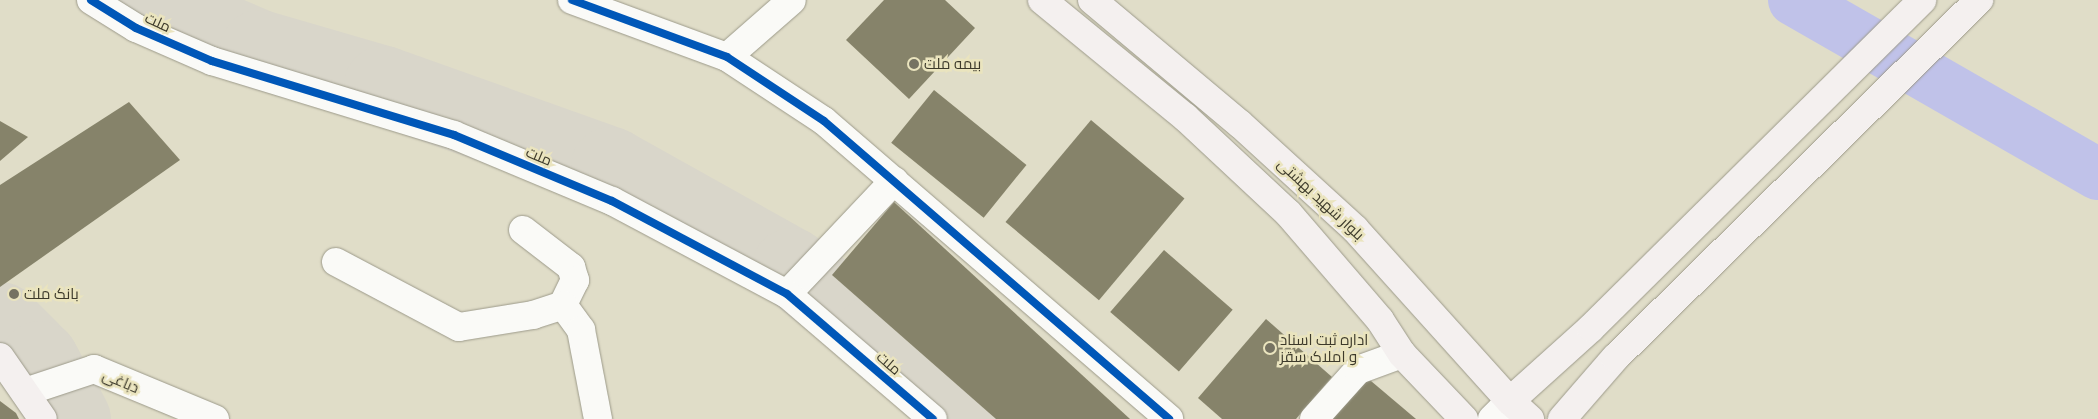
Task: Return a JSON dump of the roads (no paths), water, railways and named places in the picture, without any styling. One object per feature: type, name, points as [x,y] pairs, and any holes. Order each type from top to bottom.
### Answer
[{"type":"main road","points":[[1042,0],[1185,117],[1288,213],[1380,320],[1402,354],[1464,419]]},
{"type":"main road","name":"بلوار شهید بهشتی","points":[[1092,0],[1240,124],[1355,229],[1501,410],[1530,419]]},
{"type":"main road","points":[[1501,410],[1591,328],[1922,0]]},
{"type":"main road","points":[[1562,419],[1616,358],[1979,0]]},
{"type":"main road","points":[[0,357],[43,419]]},
{"type":"street","name":"ملت","points":[[92,0],[136,28],[212,61],[454,135],[612,201],[788,294],[933,419]]},
{"type":"street","points":[[572,0],[727,57],[824,121],[1169,419]]},
{"type":"street","points":[[727,57],[792,0]]},
{"type":"street","points":[[788,294],[894,182]]},
{"type":"street","points":[[336,262],[459,327],[533,315],[563,305],[575,280],[571,267],[523,230]]},
{"type":"street","points":[[563,305],[581,330],[598,419]]},
{"type":"street","points":[[1314,419],[1358,370],[1402,354]]},
{"type":"street","name":"دباغی","points":[[25,392],[94,369],[215,419]]},
{"type":"waterway","points":[[1794,0],[2098,174]]},
{"type":"place","name":"بیمه ملت","points":[[914,64]]},
{"type":"place","name":"بانک ملت","points":[[14,294]]},
{"type":"place","name":"اداره ثبت اسناد و املاک سقز","points":[[1270,348]]}]
